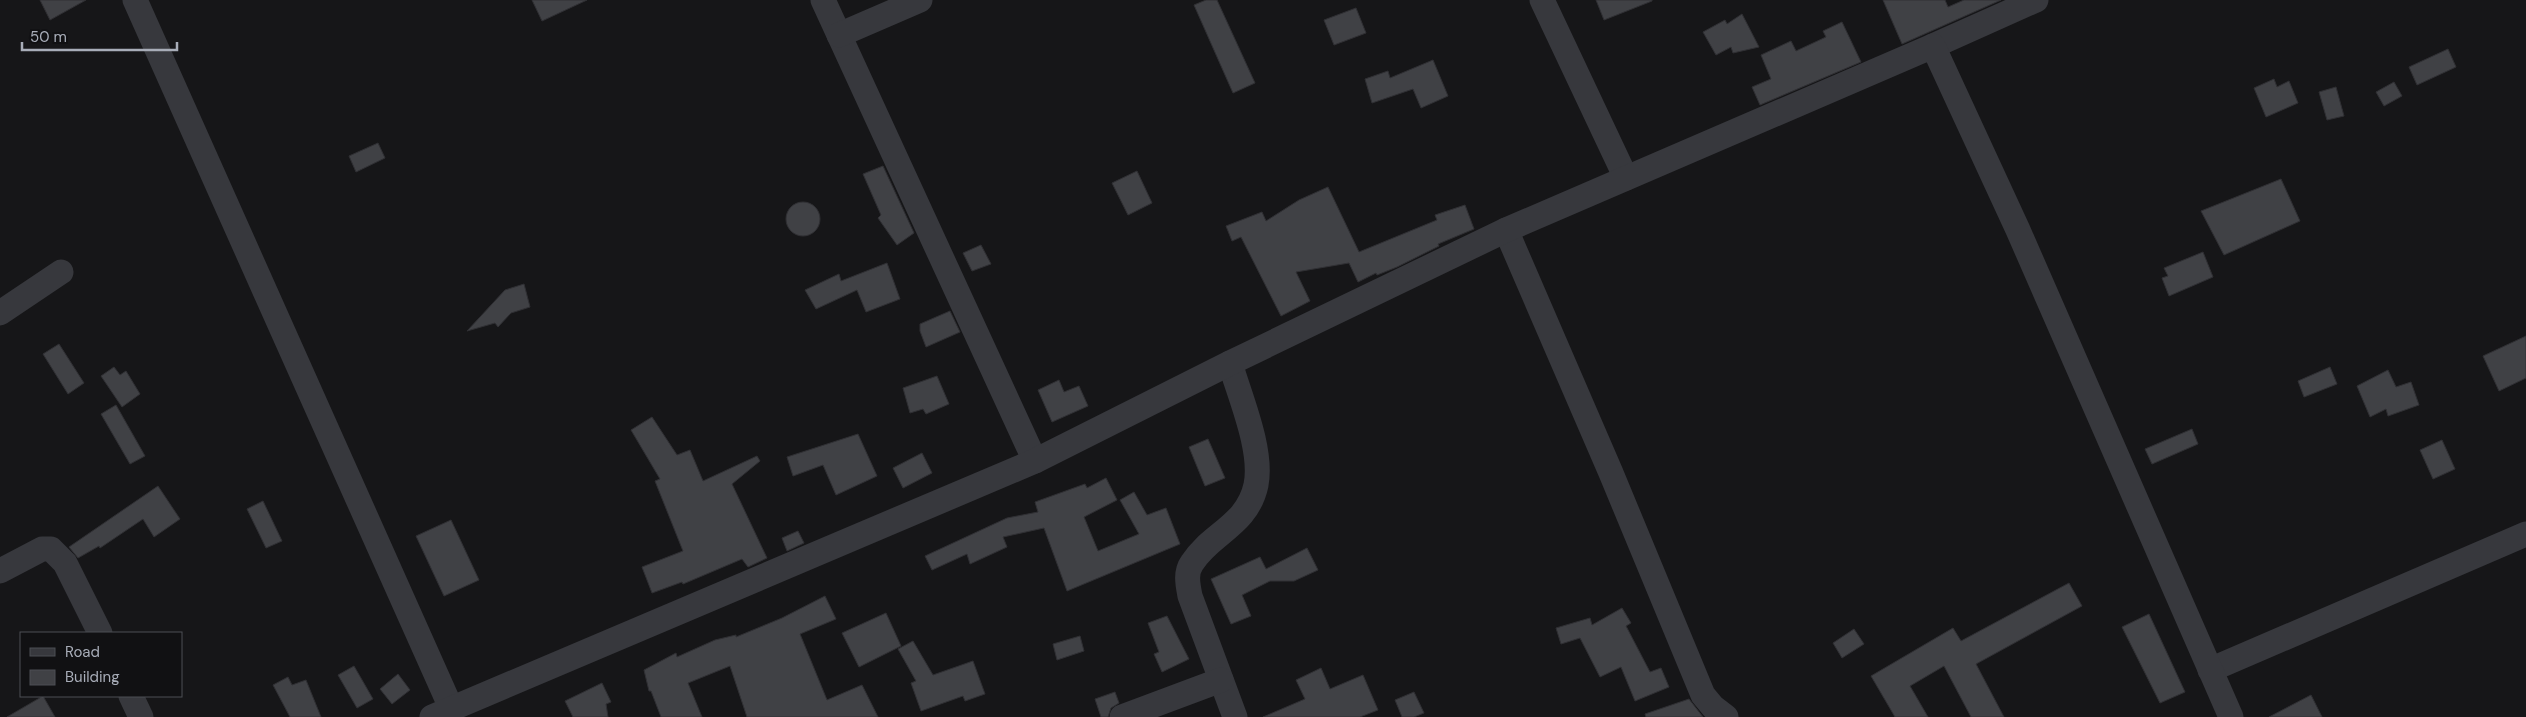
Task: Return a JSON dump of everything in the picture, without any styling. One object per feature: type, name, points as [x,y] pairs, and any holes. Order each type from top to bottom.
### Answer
[{"type":"street","points":[[135,0],[442,714],[1035,461],[1506,230],[2036,0]]},
{"type":"street","points":[[823,0],[1035,461]]},
{"type":"street","points":[[839,36],[920,0]]},
{"type":"street","points":[[1542,0],[1626,178]]},
{"type":"street","points":[[1933,46],[2026,249],[2231,717]]},
{"type":"street","points":[[1506,230],[1611,473],[1703,695],[1713,707],[1726,717]]},
{"type":"street","points":[[0,313],[61,272]]},
{"type":"street","points":[[1230,364],[1256,454],[1256,486],[1241,519],[1208,546],[1191,564],[1187,579],[1190,596],[1235,717]]},
{"type":"street","points":[[2210,670],[2526,534]]},
{"type":"street","points":[[0,571],[42,549],[51,549],[65,563],[100,632]]},
{"type":"street","points":[[1122,717],[1221,680]]},
{"type":"street","points":[[131,697],[141,717]]},
{"type":"building","points":[[40,0],[86,0],[50,20]]},
{"type":"building","points":[[532,0],[587,0],[542,21]]},
{"type":"building","points":[[1206,0],[1217,0],[1255,83],[1233,93],[1194,5]]},
{"type":"building","points":[[1596,0],[1652,0],[1652,1],[1604,20]]},
{"type":"building","points":[[1883,0],[1945,0],[1948,7],[1964,0],[2001,0],[1902,44]]},
{"type":"building","points":[[1356,8],[1366,33],[1334,45],[1324,20]]},
{"type":"building","points":[[1742,14],[1759,47],[1733,53],[1731,47],[1716,55],[1703,32],[1725,20],[1727,24]]},
{"type":"building","points":[[1842,22],[1861,62],[1760,105],[1752,87],[1771,79],[1761,55],[1791,41],[1796,51],[1826,37],[1823,31]]},
{"type":"building","points":[[2448,49],[2456,67],[2417,85],[2409,67]]},
{"type":"building","points":[[1433,60],[1448,96],[1421,108],[1413,89],[1372,103],[1365,79],[1388,71],[1390,78]]},
{"type":"building","points":[[2274,79],[2277,87],[2289,81],[2298,103],[2266,117],[2254,88]]},
{"type":"building","points":[[2394,82],[2402,96],[2384,106],[2376,92]]},
{"type":"building","points":[[2336,87],[2344,116],[2327,120],[2319,92]]},
{"type":"building","points":[[378,143],[385,158],[356,172],[349,156]]},
{"type":"building","points":[[883,166],[914,233],[897,245],[878,218],[881,215],[863,174]]},
{"type":"building","points":[[1137,171],[1152,203],[1128,215],[1112,183]]},
{"type":"building","points":[[2281,179],[2300,221],[2224,255],[2201,211]]},
{"type":"building","points":[[1328,187],[1359,252],[1437,220],[1435,215],[1465,205],[1474,229],[1438,244],[1439,246],[1397,267],[1377,275],[1376,273],[1358,282],[1349,263],[1296,272],[1310,301],[1281,316],[1241,237],[1232,241],[1226,226],[1262,212],[1266,221],[1299,200]]},
{"type":"building","points":[[803,202],[810,203],[815,207],[819,212],[819,226],[815,231],[810,235],[803,236],[796,235],[791,231],[787,226],[786,219],[787,212],[791,207],[796,203]]},
{"type":"building","points":[[981,245],[991,264],[972,271],[963,253]]},
{"type":"building","points":[[2203,252],[2213,277],[2169,296],[2162,278],[2168,276],[2164,268]]},
{"type":"building","points":[[887,263],[900,299],[866,312],[857,290],[816,309],[805,290],[839,274],[841,281]]},
{"type":"building","points":[[524,284],[530,307],[511,313],[498,327],[495,323],[467,331],[505,290]]},
{"type":"building","points":[[950,311],[960,332],[926,347],[920,331],[920,324]]},
{"type":"building","points":[[2526,336],[2526,378],[2499,391],[2483,356]]},
{"type":"building","points":[[59,344],[84,383],[68,394],[43,354]]},
{"type":"building","points":[[114,367],[120,375],[126,371],[140,394],[122,407],[101,376]]},
{"type":"building","points":[[2330,367],[2337,384],[2304,397],[2298,381]]},
{"type":"building","points":[[2388,370],[2396,387],[2411,382],[2419,405],[2388,416],[2386,409],[2370,417],[2357,386]]},
{"type":"building","points":[[937,376],[949,404],[926,414],[923,409],[910,413],[903,388]]},
{"type":"building","points":[[1059,380],[1064,392],[1079,386],[1088,406],[1052,422],[1038,390]]},
{"type":"building","points":[[116,405],[145,456],[130,464],[101,414]]},
{"type":"building","points":[[652,417],[677,455],[690,450],[703,481],[757,456],[760,461],[732,484],[767,558],[748,567],[742,559],[683,584],[682,582],[652,593],[642,567],[683,551],[655,481],[660,479],[631,430]]},
{"type":"building","points":[[2192,429],[2198,444],[2152,464],[2145,449]]},
{"type":"building","points":[[858,434],[877,476],[836,495],[823,465],[793,476],[787,457]]},
{"type":"building","points":[[1208,439],[1225,478],[1205,486],[1189,447]]},
{"type":"building","points":[[2442,440],[2455,469],[2433,479],[2420,450]]},
{"type":"building","points":[[922,453],[932,473],[903,488],[893,468]]},
{"type":"building","points":[[1106,478],[1117,500],[1084,517],[1098,551],[1139,534],[1120,500],[1134,492],[1147,515],[1166,508],[1180,544],[1067,591],[1044,528],[1003,537],[1007,547],[970,564],[967,554],[932,570],[925,556],[1007,518],[1038,512],[1035,502],[1085,484],[1087,488]]},
{"type":"building","points":[[158,486],[180,519],[154,537],[143,519],[100,548],[99,546],[78,558],[69,547]]},
{"type":"building","points":[[263,501],[282,541],[266,548],[247,509]]},
{"type":"building","points":[[451,520],[479,580],[444,596],[416,536]]},
{"type":"building","points":[[798,531],[804,543],[787,551],[782,538]]},
{"type":"building","points":[[1307,548],[1318,570],[1294,581],[1270,581],[1242,595],[1251,616],[1231,624],[1211,579],[1260,557],[1266,569]]},
{"type":"building","points":[[2069,583],[2082,606],[1976,664],[2004,717],[1971,717],[1944,666],[1910,686],[1928,717],[1895,717],[1871,676],[1953,628],[1961,641]]},
{"type":"building","points":[[825,596],[836,619],[800,634],[827,700],[862,685],[878,717],[747,717],[730,666],[688,683],[702,717],[661,717],[651,691],[649,691],[644,670],[676,653],[677,657],[715,640],[736,635],[736,637],[782,618]]},
{"type":"building","points":[[1622,608],[1631,623],[1626,626],[1650,672],[1661,668],[1669,687],[1635,701],[1621,667],[1600,677],[1580,638],[1561,644],[1556,628],[1590,618],[1592,625]]},
{"type":"building","points":[[886,613],[901,646],[859,667],[842,633]]},
{"type":"building","points":[[2149,614],[2185,692],[2160,703],[2122,627]]},
{"type":"building","points":[[1167,616],[1189,659],[1162,672],[1154,654],[1159,652],[1148,623]]},
{"type":"building","points":[[1854,629],[1864,644],[1842,658],[1833,643]]},
{"type":"building","points":[[1080,636],[1084,651],[1057,660],[1053,644]]},
{"type":"building","points":[[913,641],[933,675],[973,661],[985,694],[965,701],[963,696],[921,711],[911,683],[916,681],[898,649]]},
{"type":"building","points":[[354,666],[373,699],[357,708],[338,675]]},
{"type":"building","points":[[1321,668],[1330,689],[1363,675],[1378,710],[1360,717],[1263,717],[1305,699],[1296,680]]},
{"type":"building","points":[[398,674],[410,690],[392,704],[380,689]]},
{"type":"building","points":[[288,677],[292,685],[306,680],[321,717],[290,717],[273,685]]},
{"type":"building","points":[[602,683],[611,702],[606,704],[608,717],[573,717],[565,701]]},
{"type":"building","points":[[1115,692],[1119,703],[1111,708],[1108,717],[1101,717],[1095,699]]},
{"type":"building","points":[[1414,692],[1424,713],[1414,717],[1402,717],[1395,700]]},
{"type":"building","points":[[2311,695],[2322,717],[2269,717]]},
{"type":"building","points":[[44,697],[55,717],[7,717]]},
{"type":"building","points":[[1689,699],[1703,717],[1646,717],[1645,714]]}]
